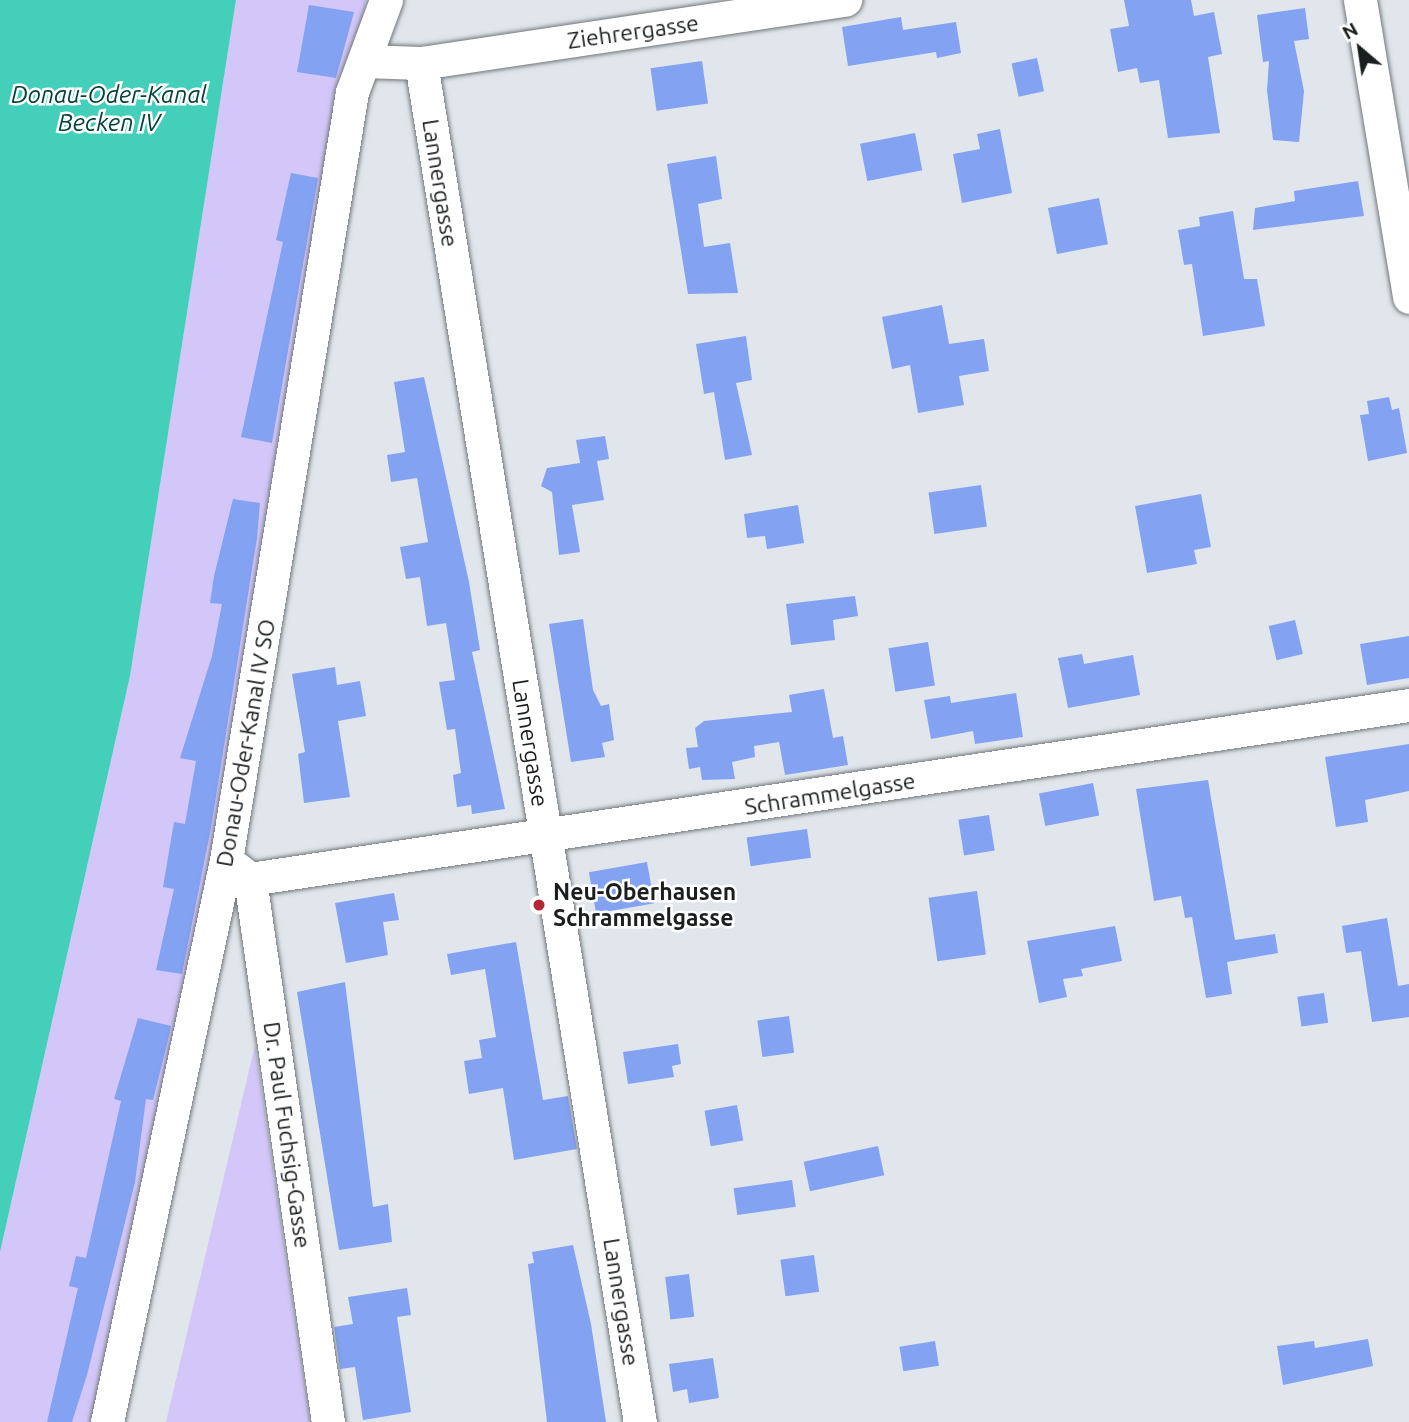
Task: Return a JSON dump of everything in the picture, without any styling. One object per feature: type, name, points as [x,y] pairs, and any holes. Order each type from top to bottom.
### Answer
[{"type":"street","name":"Donau-Oder-Kanal IV SO","points":[[107,1422],[238,869],[352,92],[386,0]]},
{"type":"street","name":"Ziehrergasse","points":[[364,61],[421,63],[845,0]]},
{"type":"street","points":[[1360,0],[1409,297]]},
{"type":"street","name":"Lannergasse","points":[[421,63],[640,1422]]},
{"type":"street","name":"Schrammelgasse","points":[[238,869],[545,838],[1409,705]]},
{"type":"street","name":"Dr. Paul Fuchsig-Gasse","points":[[238,869],[328,1422]]},
{"type":"shaded area","points":[[236,0],[366,0],[212,857],[91,1422],[0,1422],[0,1252],[130,676]]},
{"type":"shaded area","points":[[255,1045],[310,1422],[166,1422]]},
{"type":"water","name":"Donau-Oder-Kanal Becken IV","points":[[0,0],[236,0],[130,676],[0,1252]]},
{"type":"building","points":[[1124,0],[1191,0],[1194,16],[1214,12],[1222,54],[1208,57],[1220,133],[1168,138],[1159,80],[1140,83],[1137,68],[1118,72],[1110,29],[1129,26]]},
{"type":"building","points":[[309,5],[354,12],[336,78],[297,72]]},
{"type":"building","points":[[1305,8],[1309,39],[1294,41],[1304,91],[1299,142],[1273,140],[1267,90],[1269,61],[1263,62],[1257,15]]},
{"type":"building","points":[[901,17],[903,30],[956,22],[961,53],[937,58],[936,52],[848,66],[842,27]]},
{"type":"building","points":[[1037,58],[1044,91],[1019,97],[1012,63]]},
{"type":"building","points":[[702,61],[708,104],[656,111],[651,68]]},
{"type":"building","points":[[1000,129],[1012,193],[962,203],[953,154],[980,149],[977,134]]},
{"type":"building","points":[[915,133],[922,170],[867,181],[860,144]]},
{"type":"building","points":[[716,156],[722,199],[698,204],[704,247],[730,243],[738,293],[688,294],[667,164]]},
{"type":"building","points":[[291,173],[318,178],[272,443],[241,437],[283,242],[276,240]]},
{"type":"building","points":[[1358,181],[1364,216],[1253,230],[1255,208],[1295,201],[1294,191]]},
{"type":"building","points":[[1099,198],[1108,244],[1057,254],[1048,208]]},
{"type":"building","points":[[1233,211],[1244,279],[1257,279],[1265,326],[1203,336],[1192,264],[1184,265],[1178,230],[1200,226],[1199,217]]},
{"type":"building","points":[[942,305],[949,344],[984,339],[989,371],[959,376],[964,405],[918,413],[910,365],[892,369],[882,317]]},
{"type":"building","points":[[746,336],[752,380],[736,383],[752,455],[725,460],[714,392],[704,394],[696,344]]},
{"type":"building","points":[[424,377],[469,582],[480,650],[472,652],[505,809],[472,814],[471,805],[457,807],[453,775],[461,773],[455,729],[447,730],[439,682],[455,680],[446,623],[427,626],[420,577],[406,579],[400,547],[428,542],[417,478],[391,482],[387,455],[405,452],[394,382]]},
{"type":"building","points":[[1389,397],[1392,410],[1399,408],[1407,453],[1368,461],[1360,415],[1369,414],[1367,401]]},
{"type":"building","points":[[605,436],[609,459],[597,461],[604,500],[572,505],[580,552],[559,555],[552,492],[541,486],[547,468],[580,463],[576,440]]},
{"type":"building","points":[[981,485],[987,527],[934,534],[929,492]]},
{"type":"building","points":[[1201,494],[1211,547],[1194,550],[1197,564],[1147,573],[1135,506]]},
{"type":"building","points":[[233,499],[260,503],[257,538],[211,828],[182,974],[156,970],[174,889],[163,887],[174,822],[185,824],[196,761],[180,758],[212,656],[222,604],[210,603]]},
{"type":"building","points":[[798,505],[804,543],[767,549],[765,536],[747,538],[744,514]]},
{"type":"building","points":[[855,596],[858,616],[833,620],[835,640],[791,645],[786,604]]},
{"type":"building","points":[[583,619],[593,690],[601,706],[609,704],[614,740],[602,743],[605,757],[571,762],[549,624]]},
{"type":"building","points":[[1295,620],[1303,654],[1277,660],[1269,626]]},
{"type":"building","points":[[1409,636],[1409,678],[1367,685],[1360,644]]},
{"type":"building","points":[[928,642],[935,685],[895,692],[888,648]]},
{"type":"building","points":[[1082,654],[1084,664],[1133,655],[1140,695],[1068,708],[1058,658]]},
{"type":"building","points":[[335,667],[337,685],[360,681],[366,716],[338,721],[350,797],[304,803],[298,754],[305,752],[292,674]]},
{"type":"building","points":[[824,689],[833,738],[843,736],[848,765],[785,775],[779,742],[754,746],[755,757],[732,762],[735,779],[702,780],[700,767],[689,769],[686,748],[698,747],[695,728],[704,721],[792,712],[789,695]]},
{"type":"building","points":[[1016,693],[1023,737],[975,744],[973,731],[931,739],[924,700],[950,696],[951,703]]},
{"type":"building","points":[[1409,744],[1409,791],[1365,800],[1368,822],[1336,827],[1325,757]]},
{"type":"building","points":[[1208,780],[1235,940],[1275,934],[1278,953],[1227,962],[1232,994],[1206,998],[1192,917],[1185,918],[1181,896],[1154,901],[1136,789]]},
{"type":"building","points":[[1093,783],[1099,815],[1045,826],[1039,793]]},
{"type":"building","points":[[989,815],[995,851],[964,855],[958,820]]},
{"type":"building","points":[[807,829],[811,858],[751,866],[747,837]]},
{"type":"building","points":[[647,862],[654,903],[596,914],[589,872]]},
{"type":"building","points":[[977,891],[986,954],[937,961],[928,898]]},
{"type":"building","points":[[394,893],[399,920],[383,922],[388,955],[346,963],[335,903]]},
{"type":"building","points":[[1387,918],[1398,986],[1409,984],[1409,1017],[1372,1022],[1361,951],[1346,953],[1342,926]]},
{"type":"building","points":[[1115,926],[1122,961],[1081,969],[1083,976],[1063,979],[1067,997],[1039,1003],[1027,941]]},
{"type":"building","points":[[516,942],[543,1100],[568,1096],[577,1149],[514,1160],[503,1088],[469,1094],[464,1061],[482,1058],[479,1040],[496,1037],[485,969],[451,975],[447,954]]},
{"type":"building","points":[[345,982],[373,1207],[388,1204],[392,1242],[339,1250],[297,992]]},
{"type":"building","points":[[1324,993],[1328,1023],[1301,1026],[1297,997]]},
{"type":"building","points":[[789,1016],[794,1053],[762,1057],[757,1020]]},
{"type":"building","points":[[138,1018],[171,1026],[167,1044],[153,1100],[146,1099],[135,1182],[87,1375],[72,1422],[47,1422],[78,1288],[69,1286],[76,1256],[86,1258],[121,1101],[114,1099]]},
{"type":"building","points":[[678,1044],[681,1064],[672,1066],[674,1077],[628,1084],[623,1052]]},
{"type":"building","points":[[737,1105],[743,1140],[711,1146],[705,1111]]},
{"type":"building","points":[[878,1146],[884,1175],[810,1191],[804,1162]]},
{"type":"building","points":[[792,1180],[796,1207],[737,1215],[734,1188]]},
{"type":"building","points":[[573,1245],[591,1324],[606,1422],[547,1422],[528,1264],[534,1263],[532,1252]]},
{"type":"building","points":[[814,1255],[819,1292],[785,1296],[780,1260]]},
{"type":"building","points":[[689,1274],[694,1317],[670,1320],[665,1277]]},
{"type":"building","points":[[407,1288],[411,1315],[397,1317],[411,1412],[363,1420],[355,1367],[340,1369],[334,1327],[353,1324],[348,1297]]},
{"type":"building","points":[[1368,1339],[1373,1366],[1283,1385],[1277,1346],[1314,1341],[1315,1348]]},
{"type":"building","points":[[935,1341],[939,1366],[903,1371],[899,1347]]},
{"type":"building","points":[[713,1358],[719,1398],[689,1403],[687,1389],[673,1392],[669,1364]]},
{"type":"place","name":"Neu-Oberhausen Schrammelgasse","points":[[539,905]]}]
